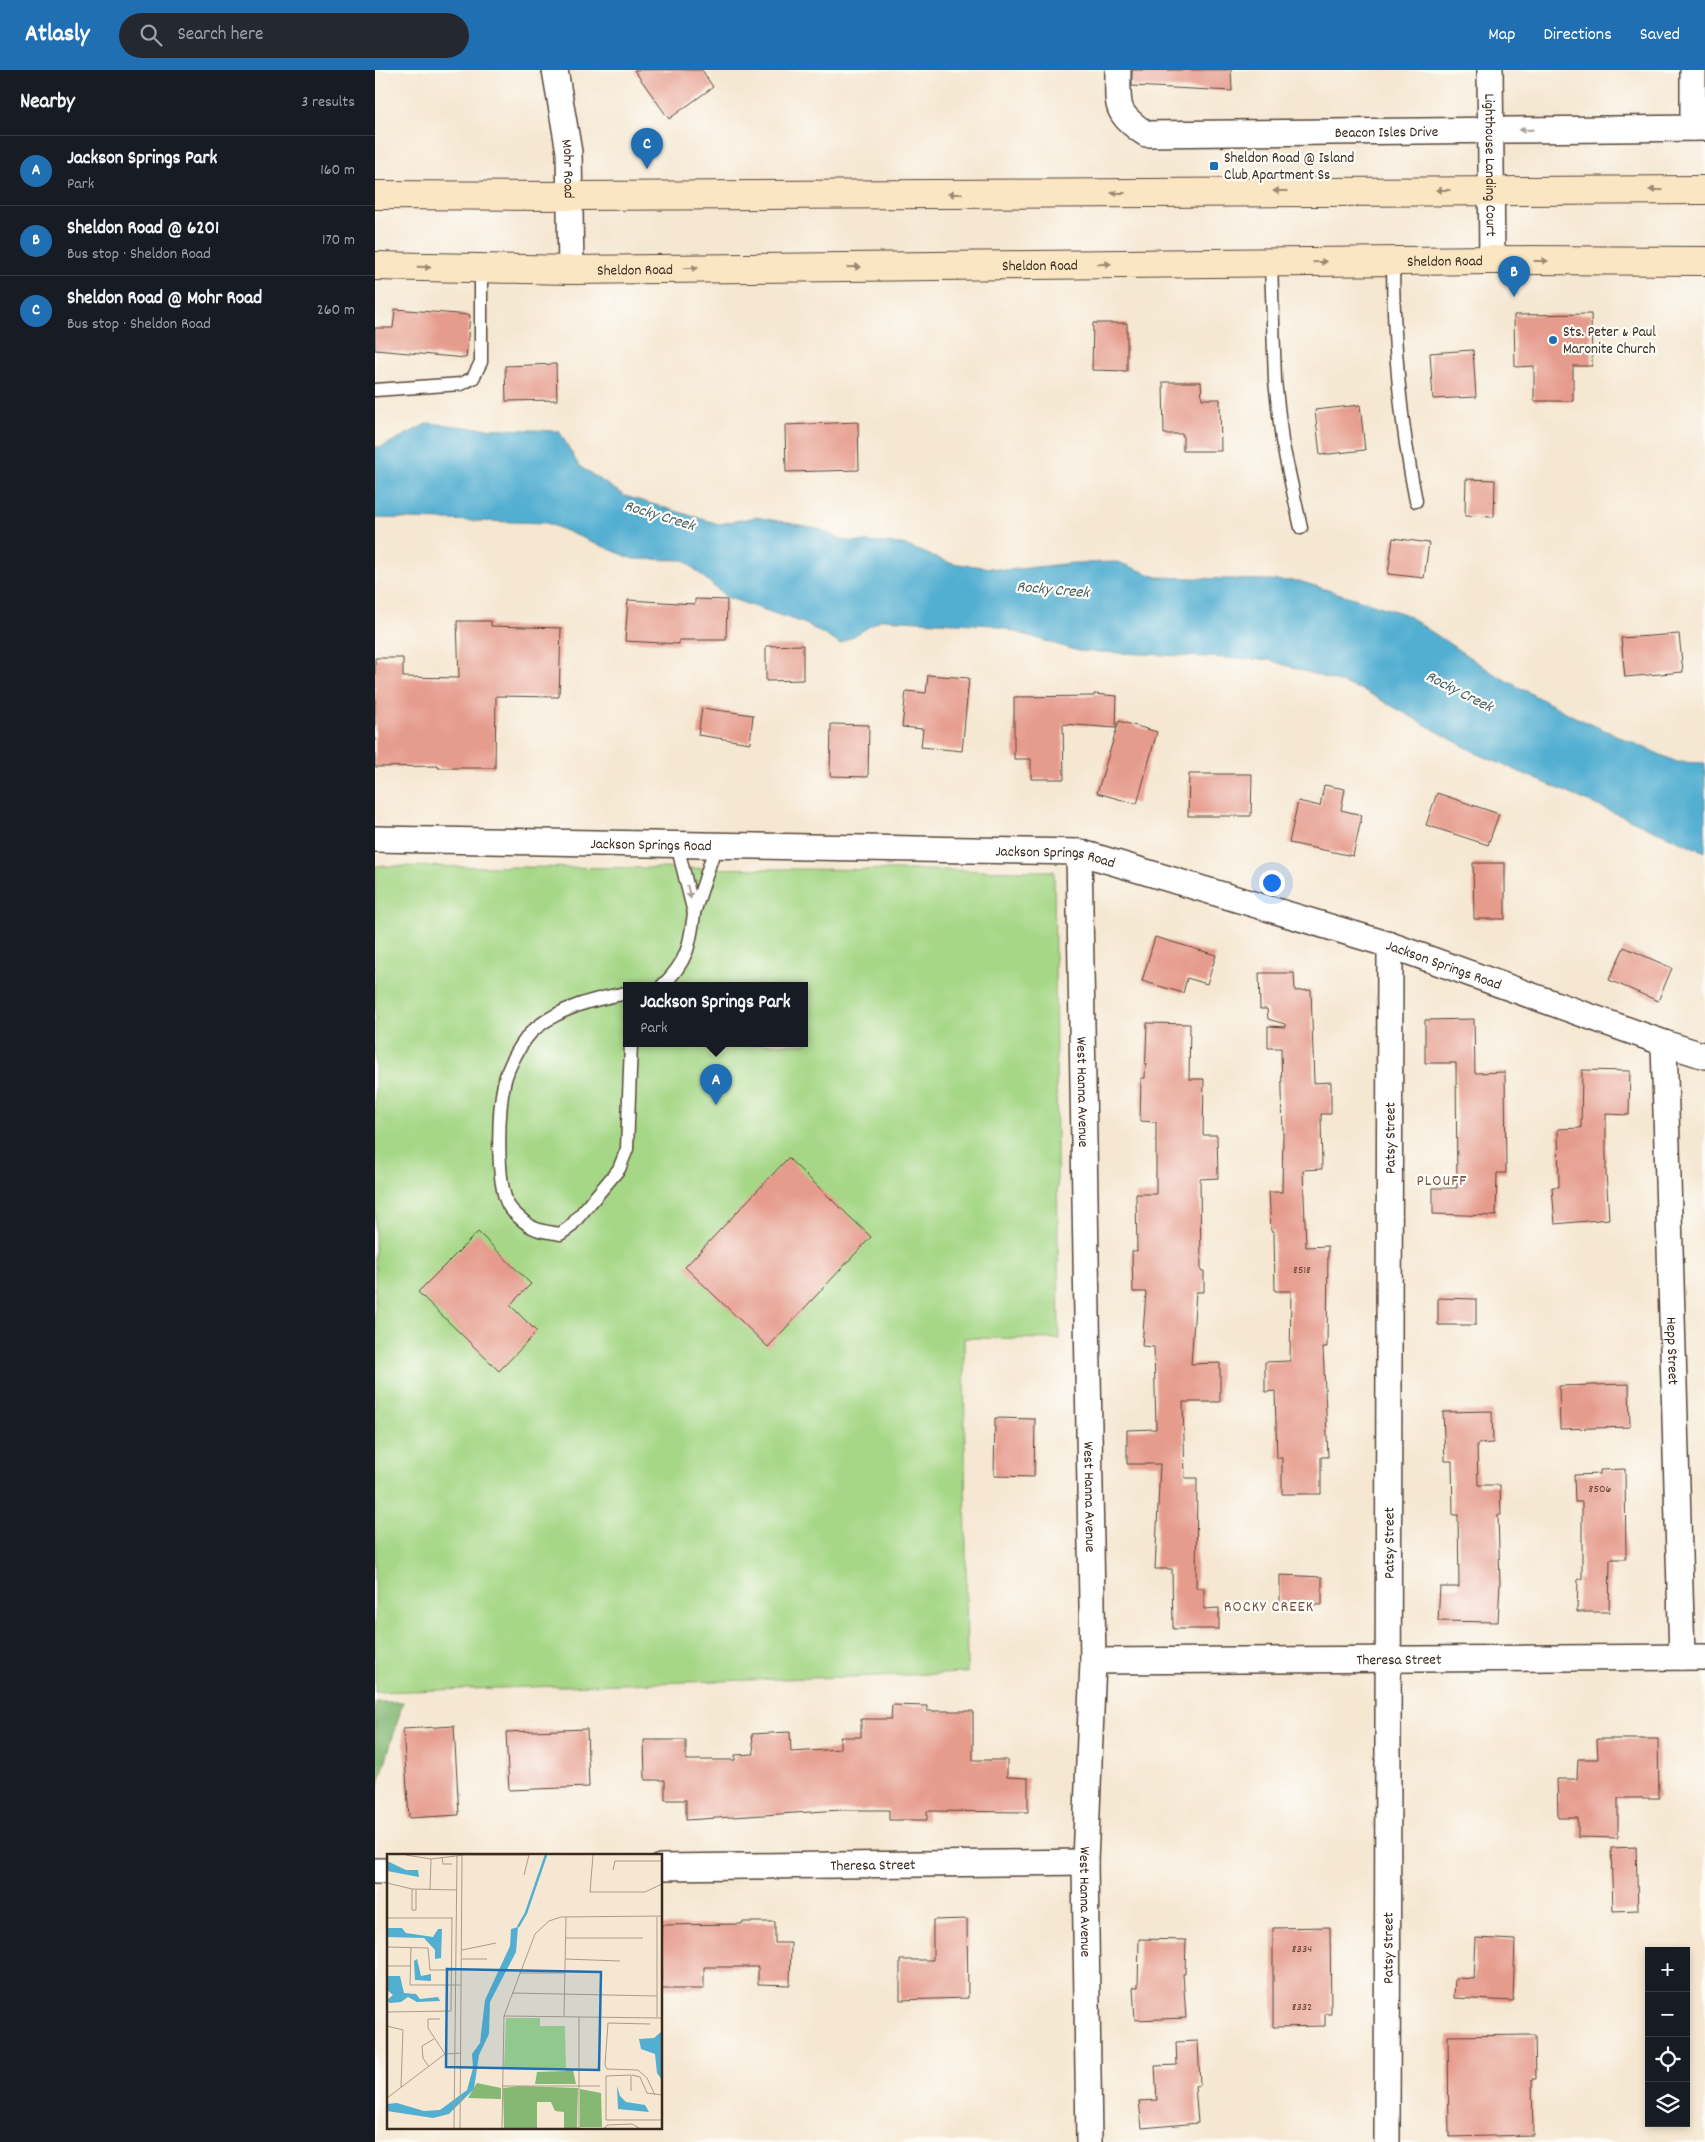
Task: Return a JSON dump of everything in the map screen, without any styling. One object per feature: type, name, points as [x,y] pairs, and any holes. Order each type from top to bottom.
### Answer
[{"type":"main road","points":[[375,195],[570,196],[1705,190]]},
{"type":"main road","name":"Sheldon Road","points":[[375,266],[571,270],[1493,260],[1705,262]]},
{"type":"street","name":"Mohr Road","points":[[555,70],[569,152],[571,270]]},
{"type":"street","name":"Beacon Isles Drive","points":[[1118,70],[1118,100],[1124,119],[1146,134],[1699,128]]},
{"type":"street","name":"Lighthouse Landing Court","points":[[1490,70],[1493,260]]},
{"type":"street","points":[[1693,70],[1699,128]]},
{"type":"street","name":"Jackson Springs Road","points":[[375,839],[1079,852],[1390,945],[1663,1043],[1705,1056]]},
{"type":"street","name":"West Hanna Avenue","points":[[1079,852],[1093,1661],[1085,1862],[1089,2142]]},
{"type":"street","name":"Patsy Street","points":[[1387,2142],[1390,945]]},
{"type":"street","name":"Hepp Street","points":[[1663,1043],[1693,1656]]},
{"type":"street","name":"Theresa Street","points":[[1093,1661],[1693,1656]]},
{"type":"street","name":"Theresa Street","points":[[663,1867],[1085,1862]]},
{"type":"lane","points":[[1393,261],[1393,333],[1407,456],[1416,501]]},
{"type":"lane","points":[[1271,263],[1275,382],[1282,441],[1301,528]]},
{"type":"lane","points":[[375,390],[461,384],[473,378],[481,362],[481,267]]},
{"type":"lane","points":[[677,844],[695,913]]},
{"type":"lane","points":[[666,982],[678,971],[691,946],[695,913],[716,845]]},
{"type":"lane","points":[[623,994],[592,1000],[562,1011],[534,1029],[511,1066],[504,1083],[500,1134],[502,1184],[509,1206],[533,1228],[560,1234],[570,1227],[619,1170],[627,1149],[631,1047]]},
{"type":"green space","points":[[375,866],[1054,871],[1059,1339],[964,1338],[967,1673],[375,1692]]},
{"type":"green space","points":[[375,1702],[403,1702],[375,1797]]},
{"type":"water","name":"Rocky Creek","points":[[428,423],[477,428],[559,431],[579,466],[625,496],[719,524],[756,517],[816,528],[846,541],[902,544],[950,563],[1008,570],[1073,563],[1118,562],[1157,577],[1299,581],[1405,614],[1496,675],[1575,717],[1677,762],[1705,763],[1705,852],[1478,754],[1363,690],[1269,660],[1078,651],[993,625],[882,619],[840,644],[806,624],[726,597],[684,560],[633,559],[547,523],[375,518],[375,447],[382,447]]},
{"type":"building","points":[[634,70],[702,70],[713,87],[669,119]]},
{"type":"building","points":[[1132,70],[1231,70],[1232,91],[1132,86]]},
{"type":"building","points":[[395,309],[470,315],[466,358],[375,350],[375,328],[393,328]]},
{"type":"building","name":"Sts. Peter & Paul Maronite Church","points":[[1591,314],[1592,366],[1573,366],[1573,401],[1534,401],[1534,366],[1515,367],[1514,315]]},
{"type":"building","points":[[1093,323],[1127,323],[1127,371],[1092,370]]},
{"type":"building","points":[[1473,350],[1476,397],[1433,399],[1430,353]]},
{"type":"building","points":[[556,364],[557,400],[506,401],[505,366]]},
{"type":"building","points":[[1163,382],[1201,382],[1202,399],[1220,399],[1221,451],[1183,451],[1183,434],[1164,434]]},
{"type":"building","points":[[1360,405],[1365,450],[1320,455],[1315,410]]},
{"type":"building","points":[[858,422],[859,470],[786,472],[785,425]]},
{"type":"building","points":[[1466,479],[1495,480],[1494,517],[1465,516]]},
{"type":"building","points":[[1393,538],[1429,543],[1424,578],[1388,574]]},
{"type":"building","points":[[695,599],[727,600],[726,640],[679,640],[679,644],[625,641],[628,600],[695,604]]},
{"type":"building","points":[[457,621],[491,621],[491,626],[561,628],[559,697],[496,696],[495,768],[438,768],[438,766],[375,767],[375,658],[403,658],[403,677],[459,678]]},
{"type":"building","points":[[1679,634],[1683,672],[1625,677],[1621,638]]},
{"type":"building","points":[[803,645],[803,680],[766,681],[766,646]]},
{"type":"building","points":[[928,675],[969,678],[962,751],[921,747],[923,729],[902,727],[906,691],[926,693]]},
{"type":"building","points":[[1094,694],[1117,696],[1116,728],[1063,724],[1064,779],[1031,779],[1031,759],[1014,759],[1014,697],[1094,696]]},
{"type":"building","points":[[702,708],[753,715],[750,743],[698,735]]},
{"type":"building","points":[[1119,721],[1157,732],[1137,804],[1097,793]]},
{"type":"building","points":[[831,724],[869,725],[868,777],[830,776]]},
{"type":"building","points":[[1189,774],[1252,774],[1251,816],[1188,816]]},
{"type":"building","points":[[1324,785],[1345,789],[1341,810],[1362,815],[1353,856],[1289,843],[1298,801],[1320,806]]},
{"type":"building","points":[[1437,793],[1499,814],[1488,845],[1426,825]]},
{"type":"building","points":[[1473,863],[1505,863],[1505,919],[1474,919]]},
{"type":"building","points":[[1155,937],[1216,955],[1207,984],[1187,978],[1183,993],[1142,981]]},
{"type":"building","points":[[1624,947],[1672,968],[1658,1001],[1609,980]]},
{"type":"building","points":[[1259,973],[1294,973],[1295,991],[1311,990],[1314,1083],[1331,1082],[1331,1114],[1321,1114],[1322,1169],[1303,1170],[1306,1247],[1328,1246],[1327,1347],[1323,1347],[1328,1457],[1321,1457],[1321,1494],[1282,1494],[1282,1458],[1277,1458],[1275,1391],[1265,1392],[1265,1362],[1290,1361],[1291,1291],[1275,1291],[1274,1231],[1271,1231],[1269,1192],[1282,1192],[1283,1133],[1281,1048],[1268,1048],[1268,1026],[1285,1027],[1285,1024],[1268,1019],[1267,1009],[1260,1009]]},
{"type":"building","points":[[1474,1019],[1475,1073],[1505,1072],[1506,1173],[1497,1173],[1496,1216],[1433,1214],[1433,1188],[1457,1188],[1456,1063],[1425,1063],[1425,1020]]},
{"type":"building","points":[[1147,1023],[1190,1024],[1189,1079],[1204,1079],[1203,1135],[1217,1135],[1218,1178],[1200,1179],[1201,1271],[1204,1271],[1204,1292],[1196,1292],[1191,1364],[1220,1363],[1220,1402],[1183,1402],[1185,1478],[1197,1478],[1196,1588],[1204,1588],[1204,1609],[1219,1608],[1219,1629],[1173,1629],[1172,1569],[1155,1569],[1160,1464],[1127,1464],[1127,1430],[1156,1429],[1154,1347],[1142,1346],[1146,1292],[1133,1292],[1132,1251],[1137,1251],[1136,1194],[1156,1194],[1156,1122],[1140,1121],[1141,1078],[1145,1078]]},
{"type":"building","points":[[1582,1070],[1630,1071],[1629,1115],[1606,1114],[1606,1172],[1609,1219],[1555,1224],[1552,1187],[1559,1187],[1558,1129],[1581,1128]]},
{"type":"building","points":[[788,1158],[871,1237],[768,1347],[685,1267]]},
{"type":"building","points":[[478,1232],[531,1284],[510,1305],[537,1332],[499,1371],[418,1292]]},
{"type":"building","points":[[1438,1298],[1476,1299],[1476,1325],[1438,1325]]},
{"type":"building","points":[[1629,1384],[1630,1427],[1560,1429],[1559,1386]]},
{"type":"building","points":[[1492,1411],[1493,1443],[1477,1444],[1478,1485],[1500,1485],[1501,1515],[1498,1515],[1500,1584],[1498,1622],[1438,1621],[1440,1587],[1459,1587],[1458,1515],[1453,1515],[1452,1461],[1445,1461],[1443,1412]]},
{"type":"building","points":[[995,1418],[1035,1419],[1034,1477],[994,1476]]},
{"type":"building","points":[[1625,1469],[1626,1559],[1610,1559],[1609,1612],[1577,1612],[1578,1579],[1582,1579],[1582,1502],[1575,1502],[1574,1475],[1600,1474],[1600,1470]]},
{"type":"building","points":[[1280,1575],[1322,1577],[1322,1605],[1280,1604]]},
{"type":"building","points":[[892,1705],[927,1706],[927,1711],[973,1711],[973,1760],[1007,1760],[1007,1777],[1028,1778],[1028,1812],[927,1811],[927,1820],[889,1820],[889,1810],[841,1810],[686,1820],[686,1800],[665,1800],[665,1780],[645,1780],[644,1740],[686,1740],[686,1760],[735,1760],[735,1755],[754,1754],[752,1734],[790,1732],[791,1752],[840,1749],[840,1737],[861,1737],[861,1719],[891,1719]]},
{"type":"building","points":[[454,1726],[459,1815],[409,1818],[403,1729]]},
{"type":"building","points":[[587,1729],[589,1787],[509,1790],[506,1732]]},
{"type":"building","points":[[1597,1739],[1658,1739],[1659,1798],[1618,1798],[1618,1838],[1578,1837],[1578,1818],[1558,1818],[1557,1779],[1577,1779],[1578,1759],[1598,1759]]},
{"type":"building","points":[[1636,1847],[1638,1910],[1613,1911],[1611,1848]]},
{"type":"building","points":[[967,1919],[968,1998],[900,2000],[900,1960],[933,1960],[933,1920]]},
{"type":"building","points":[[742,1922],[775,1922],[775,1943],[791,1943],[790,1985],[758,1984],[758,1967],[704,1967],[704,1989],[663,1989],[663,1925],[742,1924]]},
{"type":"building","points":[[1330,1927],[1331,2014],[1325,2014],[1325,2026],[1273,2027],[1273,1928]]},
{"type":"building","points":[[1476,1938],[1515,1940],[1513,2001],[1454,1998],[1455,1978],[1474,1979]]},
{"type":"building","points":[[1139,1939],[1186,1940],[1185,1974],[1183,1974],[1186,2018],[1135,2020],[1133,1987],[1138,1987]]},
{"type":"building","points":[[1535,2035],[1536,2079],[1532,2079],[1533,2135],[1449,2137],[1448,2036]]},
{"type":"building","points":[[1198,2041],[1200,2085],[1195,2086],[1198,2123],[1142,2128],[1139,2101],[1157,2100],[1155,2066],[1177,2065],[1176,2042]]},
{"type":"place","name":"Sheldon Road @ Island Club Apartment Ss","points":[[1214,166]]},
{"type":"place","name":"Sheldon Road @ Mohr Road","points":[[647,169]]},
{"type":"place","name":"Sheldon Road @ 6201","points":[[1514,297]]},
{"type":"place","name":"Sts. Peter & Paul Maronite Church","points":[[1553,340]]},
{"type":"place","name":"Jackson Springs Park","points":[[716,1105]]},
{"type":"district","name":"PLOUFF","points":[[1442,1179]]},
{"type":"district","name":"ROCKY CREEK","points":[[1269,1605]]}]
